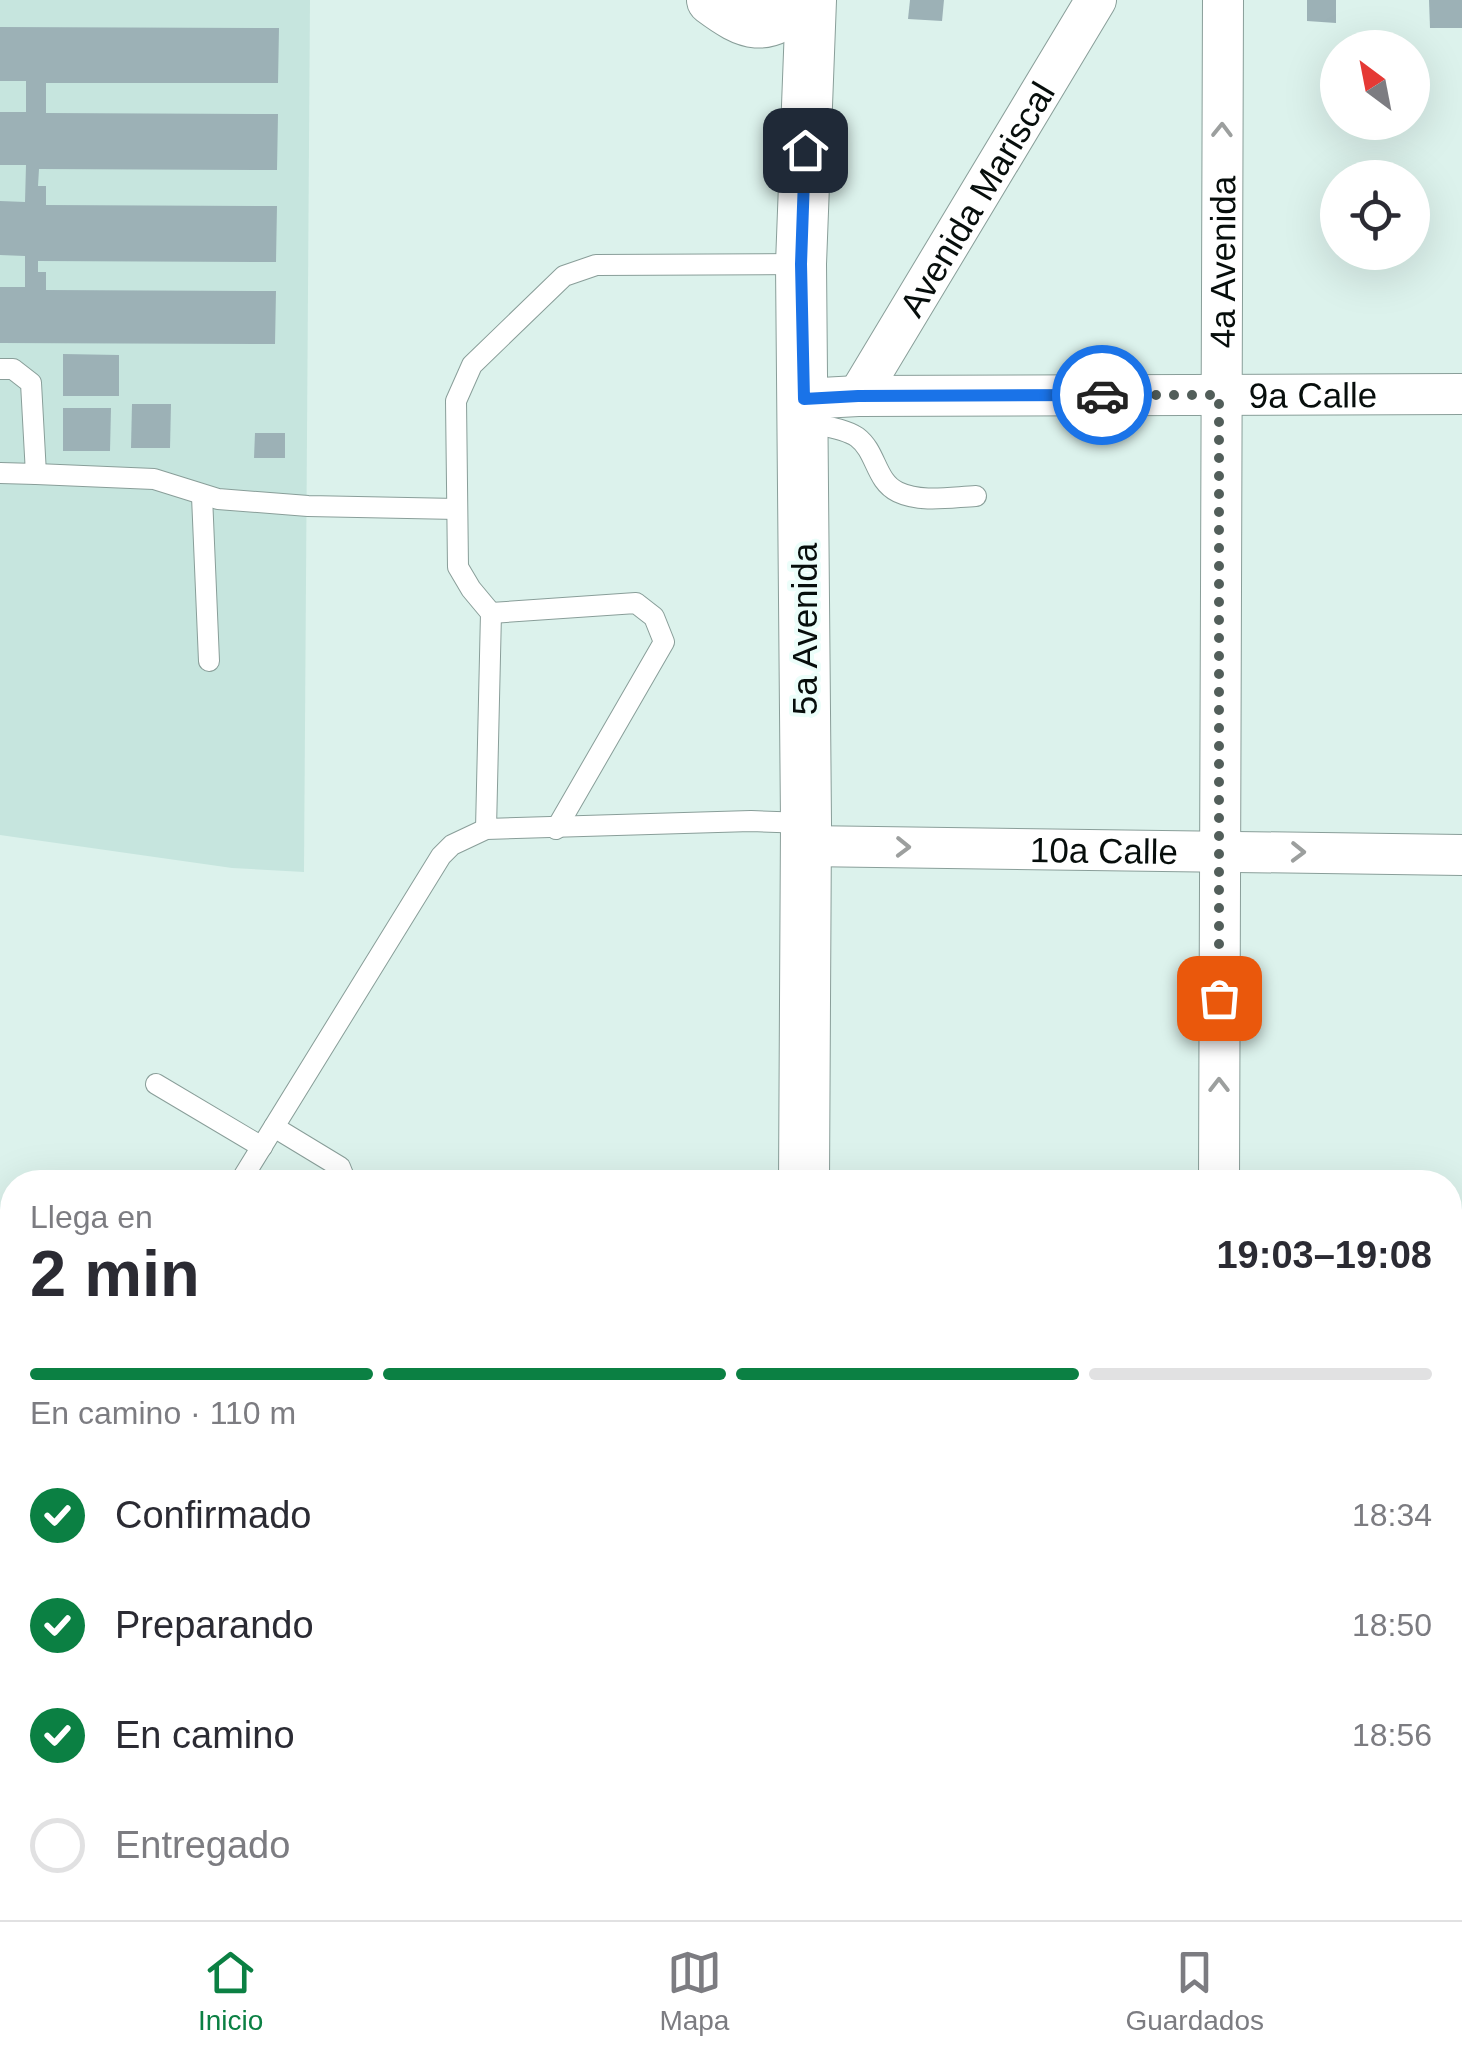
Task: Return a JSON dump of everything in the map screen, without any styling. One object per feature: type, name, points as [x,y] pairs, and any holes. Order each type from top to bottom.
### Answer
[{"type":"street","points":[[712,0],[742,20],[760,24],[785,6]]},
{"type":"street","name":"Avenida Mariscal","points":[[858,396],[1096,0]]},
{"type":"street","name":"4a Avenida","points":[[1219,1170],[1223,0]]},
{"type":"street","name":"5a Avenida","points":[[785,6],[808,75],[801,264],[806,835],[804,1170]]},
{"type":"street","name":"9a Calle","points":[[803,410],[858,396],[1462,394]]},
{"type":"street","name":"10a Calle","points":[[806,835],[1462,856]]},
{"type":"lane","points":[[486,829],[491,614],[458,566],[456,401],[472,364],[564,276],[596,264],[801,264]]},
{"type":"lane","points":[[0,369],[13,369],[31,383],[36,474]]},
{"type":"lane","points":[[803,410],[854,435],[870,452],[886,484],[900,493],[924,498],[976,496]]},
{"type":"lane","points":[[0,474],[154,479],[178,484],[202,496],[308,506],[458,509]]},
{"type":"lane","points":[[202,496],[208,661]]},
{"type":"lane","points":[[491,614],[636,603],[654,617],[664,642],[556,829]]},
{"type":"lane","points":[[248,1170],[441,856],[452,845],[486,829],[751,822],[806,835]]},
{"type":"lane","points":[[156,1084],[262,1147]]},
{"type":"lane","points":[[274,1127],[341,1170]]},
{"type":"shaded area","points":[[0,0],[310,0],[304,872],[232,868],[0,835]]},
{"type":"building","points":[[910,0],[944,0],[942,21],[908,19]]},
{"type":"building","points":[[1307,0],[1336,0],[1336,23],[1307,21]]},
{"type":"building","points":[[1429,0],[1462,0],[1462,28],[1430,28]]},
{"type":"building","points":[[0,27],[279,28],[278,83],[46,83],[46,113],[278,114],[277,170],[39,169],[38,186],[46,186],[46,205],[277,206],[276,262],[38,261],[38,272],[46,272],[46,290],[276,291],[275,344],[0,343],[0,287],[25,287],[25,256],[0,255],[0,201],[25,202],[26,165],[0,165],[0,112],[26,112],[26,81],[0,81]]},
{"type":"building","points":[[63,354],[119,355],[119,396],[63,396]]},
{"type":"building","points":[[132,404],[171,404],[170,448],[131,448]]},
{"type":"building","points":[[63,408],[111,408],[110,451],[63,451]]},
{"type":"building","points":[[255,433],[285,433],[285,458],[254,458]]},
{"type":"way so far","points":[[1102,395],[1219,395],[1219,998]]},
{"type":"route","points":[[805,150],[801,264],[804,399],[1102,395]]}]
